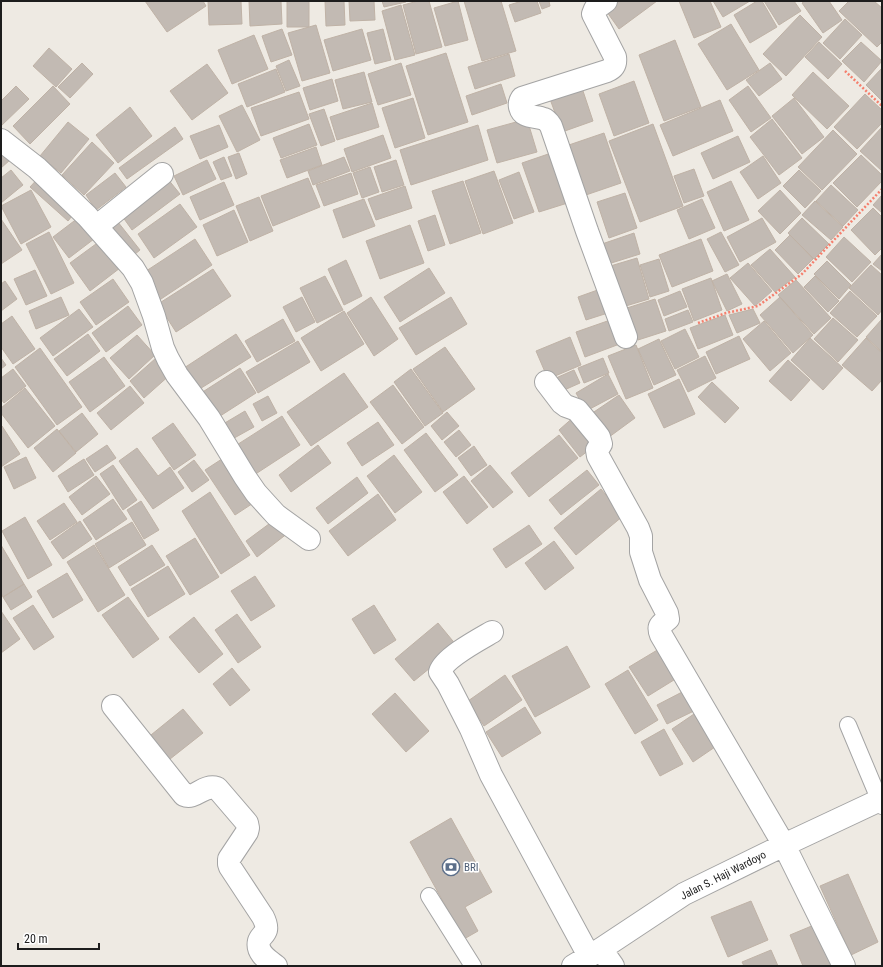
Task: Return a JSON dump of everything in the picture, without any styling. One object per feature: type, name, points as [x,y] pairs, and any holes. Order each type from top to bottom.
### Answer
[{"type":"street","points":[[606,1],[595,9],[593,14],[615,57],[615,65],[607,71],[522,98],[520,101],[520,107],[524,114],[545,120],[551,126],[587,231],[626,337]]},
{"type":"street","points":[[1,140],[37,168],[97,226],[138,275],[154,316],[163,348],[168,359],[209,418],[244,477],[276,515],[309,539]]},
{"type":"street","points":[[97,226],[162,174]]},
{"type":"street","points":[[546,382],[562,403],[578,410],[599,438],[601,444],[597,450],[598,456],[638,528],[641,536],[641,552],[650,580],[667,613],[668,619],[660,626],[659,629],[661,635],[784,845],[844,966]]},
{"type":"street","points":[[492,632],[474,642],[448,660],[441,668],[440,673],[448,684],[471,729],[491,775],[594,959]]},
{"type":"street","points":[[113,706],[184,795],[190,796],[212,786],[217,788],[247,823],[248,832],[229,859],[229,864],[266,924],[266,930],[259,940],[259,950],[264,957],[276,966]]},
{"type":"street","name":"Jalan S. Haji Wardoyo","points":[[594,959],[684,894],[784,845],[881,802]]},
{"type":"lane","points":[[848,725],[881,802]]},
{"type":"lane","points":[[429,896],[473,966]]},
{"type":"path","points":[[845,71],[882,106]]},
{"type":"path","points":[[698,323],[726,313],[758,306],[777,293],[802,274],[882,189]]},
{"type":"building","points":[[145,1],[203,1],[206,6],[167,32]]},
{"type":"building","points":[[208,1],[241,1],[242,24],[209,25]]},
{"type":"building","points":[[249,1],[281,1],[282,24],[250,26]]},
{"type":"building","points":[[287,1],[309,1],[309,27],[287,27]]},
{"type":"building","points":[[325,1],[344,1],[345,25],[326,26]]},
{"type":"building","points":[[349,1],[374,1],[375,20],[350,21]]},
{"type":"building","points":[[382,1],[406,1],[406,2],[384,7]]},
{"type":"building","points":[[418,1],[429,1],[442,47],[416,54],[403,5]]},
{"type":"building","points":[[458,1],[468,40],[445,46],[434,8]]},
{"type":"building","points":[[464,1],[501,1],[516,51],[482,61]]},
{"type":"building","points":[[522,1],[537,1],[541,13],[515,22],[509,5]]},
{"type":"building","points":[[539,1],[549,1],[550,6],[542,9]]},
{"type":"building","points":[[607,1],[657,1],[619,29],[602,5]]},
{"type":"building","points":[[679,1],[710,1],[721,27],[694,38]]},
{"type":"building","points":[[713,1],[750,1],[723,17]]},
{"type":"building","points":[[757,1],[762,1],[777,27],[750,43],[734,15]]},
{"type":"building","points":[[764,1],[794,1],[801,11],[779,25]]},
{"type":"building","points":[[805,1],[829,1],[842,20],[823,33],[802,3]]},
{"type":"building","points":[[849,1],[874,1],[882,8],[882,42],[877,47],[839,11]]},
{"type":"building","points":[[401,5],[415,55],[395,60],[382,11]]},
{"type":"building","points":[[800,15],[822,37],[786,76],[763,54]]},
{"type":"building","points":[[845,19],[862,35],[840,59],[823,43]]},
{"type":"building","points":[[731,24],[759,70],[727,90],[698,44]]},
{"type":"building","points":[[316,25],[330,73],[302,81],[288,33]]},
{"type":"building","points":[[282,29],[292,55],[271,62],[262,36]]},
{"type":"building","points":[[362,29],[371,60],[333,71],[324,40]]},
{"type":"building","points":[[383,29],[391,60],[375,64],[367,33]]},
{"type":"building","points":[[254,35],[268,69],[232,84],[218,50]]},
{"type":"building","points":[[675,40],[701,107],[664,121],[639,55]]},
{"type":"building","points":[[819,42],[842,64],[828,79],[805,57]]},
{"type":"building","points":[[861,42],[882,61],[864,82],[842,61]]},
{"type":"building","points":[[49,48],[72,69],[56,87],[33,66]]},
{"type":"building","points":[[446,53],[468,122],[428,135],[406,66]]},
{"type":"building","points":[[509,54],[515,76],[475,89],[468,67]]},
{"type":"building","points":[[289,60],[300,86],[286,91],[276,66]]},
{"type":"building","points":[[82,63],[93,74],[70,98],[58,87]]},
{"type":"building","points":[[401,63],[411,95],[378,105],[368,74]]},
{"type":"building","points":[[770,63],[782,79],[759,96],[746,80]]},
{"type":"building","points":[[207,64],[228,93],[192,120],[170,91]]},
{"type":"building","points":[[882,68],[882,101],[866,85]]},
{"type":"building","points":[[276,69],[285,92],[247,107],[238,84]]},
{"type":"building","points":[[364,72],[372,102],[343,109],[335,80]]},
{"type":"building","points":[[813,72],[849,106],[827,129],[792,95]]},
{"type":"building","points":[[332,79],[338,101],[310,110],[303,88]]},
{"type":"building","points":[[634,81],[649,123],[614,136],[599,94]]},
{"type":"building","points":[[501,84],[507,103],[472,115],[466,96]]},
{"type":"building","points":[[16,86],[29,99],[1,126],[1,101]]},
{"type":"building","points":[[53,86],[70,104],[30,144],[13,126]]},
{"type":"building","points":[[748,86],[771,118],[751,132],[729,100]]},
{"type":"building","points":[[582,88],[593,121],[562,132],[550,99]]},
{"type":"building","points":[[299,92],[309,119],[261,136],[251,108]]},
{"type":"building","points":[[865,94],[882,110],[882,123],[857,149],[834,127]]},
{"type":"building","points":[[413,98],[425,138],[395,148],[382,108]]},
{"type":"building","points":[[794,98],[824,137],[802,154],[772,116]]},
{"type":"building","points":[[720,100],[733,131],[673,156],[660,125]]},
{"type":"building","points":[[372,103],[379,127],[337,140],[330,117]]},
{"type":"building","points":[[242,105],[260,140],[237,152],[219,116]]},
{"type":"building","points":[[130,107],[152,136],[118,163],[96,135]]},
{"type":"building","points":[[324,109],[335,141],[321,146],[309,114]]},
{"type":"building","points":[[527,119],[537,152],[497,163],[487,130]]},
{"type":"building","points":[[772,119],[802,158],[779,175],[750,137]]},
{"type":"building","points":[[68,122],[89,139],[61,173],[40,156]]},
{"type":"building","points":[[309,124],[317,145],[281,158],[273,138]]},
{"type":"building","points":[[653,124],[683,206],[640,222],[609,141]]},
{"type":"building","points":[[219,125],[228,147],[200,159],[190,136]]},
{"type":"building","points":[[478,125],[488,160],[411,185],[400,150]]},
{"type":"building","points":[[175,127],[183,139],[127,179],[119,168]]},
{"type":"building","points":[[882,127],[882,171],[860,151]]},
{"type":"building","points":[[833,130],[857,154],[822,190],[798,167]]},
{"type":"building","points":[[604,133],[621,183],[580,197],[563,147]]},
{"type":"building","points":[[383,135],[391,158],[352,172],[344,149]]},
{"type":"building","points":[[738,136],[750,162],[713,179],[701,153]]},
{"type":"building","points":[[92,142],[114,163],[84,195],[62,175]]},
{"type":"building","points":[[316,147],[322,165],[287,178],[280,160]]},
{"type":"building","points":[[1,151],[10,160],[1,168]]},
{"type":"building","points":[[557,151],[574,201],[539,212],[522,163]]},
{"type":"building","points":[[239,153],[247,174],[236,179],[228,157]]},
{"type":"building","points":[[861,155],[882,175],[882,181],[857,207],[833,183]]},
{"type":"building","points":[[763,156],[781,183],[758,199],[740,172]]},
{"type":"building","points":[[224,157],[232,176],[221,180],[213,162]]},
{"type":"building","points":[[344,157],[350,171],[313,185],[308,171]]},
{"type":"building","points":[[207,160],[216,179],[183,195],[174,176]]},
{"type":"building","points":[[396,160],[404,185],[382,192],[374,167]]},
{"type":"building","points":[[370,167],[379,192],[362,198],[353,173]]},
{"type":"building","points":[[694,169],[704,196],[684,203],[674,176]]},
{"type":"building","points":[[11,170],[23,185],[1,203],[1,178]]},
{"type":"building","points":[[799,170],[821,191],[805,208],[783,186]]},
{"type":"building","points":[[494,171],[513,223],[483,234],[465,181]]},
{"type":"building","points":[[519,172],[534,212],[514,219],[499,180]]},
{"type":"building","points":[[115,173],[126,187],[96,210],[86,195]]},
{"type":"building","points":[[351,173],[358,194],[324,206],[316,185]]},
{"type":"building","points":[[42,174],[76,211],[68,221],[30,187]]},
{"type":"building","points":[[167,178],[180,194],[132,230],[120,213]]},
{"type":"building","points":[[308,178],[320,207],[273,226],[261,196]]},
{"type":"building","points":[[463,181],[481,233],[450,244],[432,191]]},
{"type":"building","points":[[731,181],[749,220],[724,231],[707,192]]},
{"type":"building","points":[[224,182],[234,205],[200,220],[190,197]]},
{"type":"building","points":[[831,185],[858,210],[843,226],[816,201]]},
{"type":"building","points":[[405,186],[412,208],[376,220],[368,199]]},
{"type":"building","points":[[31,190],[51,227],[21,244],[1,206]]},
{"type":"building","points":[[780,190],[801,213],[780,234],[758,211]]},
{"type":"building","points":[[625,193],[637,228],[609,238],[597,202]]},
{"type":"building","points":[[882,195],[882,213],[873,205]]},
{"type":"building","points":[[259,197],[273,231],[250,241],[236,206]]},
{"type":"building","points":[[364,199],[375,226],[343,238],[333,210]]},
{"type":"building","points":[[702,199],[715,228],[689,239],[677,210]]},
{"type":"building","points":[[815,201],[843,227],[831,240],[802,215]]},
{"type":"building","points":[[180,204],[197,227],[154,258],[138,234]]},
{"type":"building","points":[[873,208],[882,217],[882,248],[875,255],[851,230]]},
{"type":"building","points":[[234,210],[248,242],[217,256],[203,225]]},
{"type":"building","points":[[435,215],[445,245],[428,251],[418,221]]},
{"type":"building","points":[[114,217],[140,250],[129,259],[103,226]]},
{"type":"building","points":[[78,218],[94,239],[69,258],[53,237]]},
{"type":"building","points":[[762,218],[776,242],[740,262],[727,237]]},
{"type":"building","points":[[802,218],[829,244],[814,259],[788,233]]},
{"type":"building","points":[[1,219],[22,250],[1,264]]},
{"type":"building","points":[[410,225],[424,263],[380,279],[366,241]]},
{"type":"building","points":[[49,232],[74,283],[51,294],[26,244]]},
{"type":"building","points":[[721,232],[739,265],[725,272],[707,239]]},
{"type":"building","points":[[634,233],[640,254],[605,265],[599,245]]},
{"type":"building","points":[[790,235],[813,259],[798,274],[775,250]]},
{"type":"building","points":[[844,237],[871,262],[852,282],[826,257]]},
{"type":"building","points":[[195,239],[212,265],[158,301],[140,275]]},
{"type":"building","points":[[701,239],[713,271],[672,287],[659,255]]},
{"type":"building","points":[[100,241],[120,268],[90,291],[70,263]]},
{"type":"building","points":[[770,249],[795,277],[775,292],[751,265]]},
{"type":"building","points":[[882,254],[882,271],[873,264]]},
{"type":"building","points":[[637,258],[649,299],[619,308],[607,267]]},
{"type":"building","points":[[659,259],[669,291],[650,297],[640,265]]},
{"type":"building","points":[[346,260],[362,296],[344,305],[328,269]]},
{"type":"building","points":[[827,261],[851,285],[839,299],[814,274]]},
{"type":"building","points":[[748,263],[772,291],[755,306],[730,278]]},
{"type":"building","points":[[871,265],[882,275],[882,310],[878,315],[849,288]]},
{"type":"building","points":[[429,268],[445,293],[400,322],[384,297]]},
{"type":"building","points":[[213,269],[231,296],[176,332],[158,304]]},
{"type":"building","points":[[35,270],[47,296],[26,305],[14,279]]},
{"type":"building","points":[[727,274],[742,304],[727,311],[712,281]]},
{"type":"building","points":[[325,276],[343,310],[317,323],[300,288]]},
{"type":"building","points":[[815,276],[839,301],[828,312],[804,287]]},
{"type":"building","points":[[711,278],[722,310],[694,321],[682,289]]},
{"type":"building","points":[[113,279],[129,302],[96,325],[80,302]]},
{"type":"building","points":[[796,280],[831,318],[814,334],[778,295]]},
{"type":"building","points":[[5,281],[17,299],[1,311],[1,284]]},
{"type":"building","points":[[606,287],[614,311],[586,320],[578,297]]},
{"type":"building","points":[[680,291],[687,307],[664,316],[658,300]]},
{"type":"building","points":[[850,291],[877,316],[857,337],[830,313]]},
{"type":"building","points":[[61,297],[69,315],[36,329],[29,311]]},
{"type":"building","points":[[302,297],[315,322],[296,332],[283,307]]},
{"type":"building","points":[[371,297],[398,339],[374,356],[347,313]]},
{"type":"building","points":[[451,297],[467,324],[416,355],[399,328]]},
{"type":"building","points":[[780,297],[813,335],[793,353],[760,315]]},
{"type":"building","points":[[655,299],[666,331],[638,340],[627,308]]},
{"type":"building","points":[[128,306],[142,325],[106,352],[92,333]]},
{"type":"building","points":[[79,309],[93,327],[53,356],[40,338]]},
{"type":"building","points":[[753,309],[760,323],[737,333],[729,315]]},
{"type":"building","points":[[688,310],[693,322],[669,331],[665,319]]},
{"type":"building","points":[[344,311],[364,344],[321,371],[301,338]]},
{"type":"building","points":[[725,315],[733,335],[698,349],[690,328]]},
{"type":"building","points":[[12,316],[35,349],[13,364],[1,347],[1,324]]},
{"type":"building","points":[[616,318],[625,342],[585,357],[576,332]]},
{"type":"building","points":[[833,318],[858,340],[838,362],[814,339]]},
{"type":"building","points":[[283,319],[295,341],[257,362],[245,341]]},
{"type":"building","points":[[882,319],[882,352],[866,337]]},
{"type":"building","points":[[764,321],[791,353],[770,371],[743,339]]},
{"type":"building","points":[[685,329],[699,357],[675,369],[661,341]]},
{"type":"building","points":[[88,334],[100,351],[67,376],[54,359]]},
{"type":"building","points":[[236,334],[251,357],[198,390],[184,368]]},
{"type":"building","points":[[137,335],[155,355],[129,379],[110,358]]},
{"type":"building","points":[[739,336],[750,359],[716,374],[706,352]]},
{"type":"building","points":[[570,337],[581,365],[548,379],[536,351]]},
{"type":"building","points":[[810,338],[843,368],[823,390],[791,360]]},
{"type":"building","points":[[866,338],[882,353],[882,380],[872,391],[842,365]]},
{"type":"building","points":[[659,339],[676,375],[654,385],[638,349]]},
{"type":"building","points":[[298,341],[310,362],[258,393],[246,372]]},
{"type":"building","points":[[636,345],[653,388],[626,399],[608,356]]},
{"type":"building","points":[[445,347],[475,389],[443,412],[413,369]]},
{"type":"building","points":[[40,348],[82,407],[57,425],[15,367]]},
{"type":"building","points":[[705,356],[716,378],[688,392],[677,370]]},
{"type":"building","points":[[104,357],[125,386],[90,412],[69,382]]},
{"type":"building","points":[[1,358],[6,365],[1,369]]},
{"type":"building","points":[[156,358],[171,374],[144,398],[130,381]]},
{"type":"building","points":[[603,358],[609,373],[584,383],[578,368]]},
{"type":"building","points":[[788,360],[810,380],[791,401],[769,381]]},
{"type":"building","points":[[240,368],[256,393],[217,418],[201,393]]},
{"type":"building","points":[[13,369],[26,386],[4,403],[1,399],[1,378]]},
{"type":"building","points":[[411,369],[443,413],[425,426],[394,382]]},
{"type":"building","points":[[574,370],[580,383],[562,391],[556,378]]},
{"type":"building","points":[[344,373],[368,407],[311,446],[287,412]]},
{"type":"building","points":[[608,374],[618,394],[586,411],[576,393]]},
{"type":"building","points":[[679,379],[695,414],[664,428],[648,394]]},
{"type":"building","points":[[712,382],[739,408],[725,423],[698,397]]},
{"type":"building","points":[[393,385],[424,427],[402,444],[370,402]]},
{"type":"building","points":[[130,386],[144,403],[111,430],[97,413]]},
{"type":"building","points":[[25,388],[55,426],[28,448],[1,413],[1,408]]},
{"type":"building","points":[[619,395],[635,418],[605,440],[588,416]]},
{"type":"building","points":[[268,396],[277,413],[262,421],[253,404]]},
{"type":"building","points":[[245,411],[254,427],[227,442],[218,427]]},
{"type":"building","points":[[447,412],[459,426],[442,440],[431,426]]},
{"type":"building","points":[[82,413],[98,434],[76,452],[59,431]]},
{"type":"building","points":[[576,415],[598,443],[580,457],[559,430]]},
{"type":"building","points":[[282,416],[300,445],[251,477],[232,448]]},
{"type":"building","points":[[378,422],[394,445],[362,466],[347,443]]},
{"type":"building","points":[[173,423],[196,455],[174,470],[152,438]]},
{"type":"building","points":[[2,426],[20,454],[1,467],[1,427]]},
{"type":"building","points":[[57,429],[76,453],[53,472],[34,448]]},
{"type":"building","points":[[459,430],[471,445],[456,457],[444,442]]},
{"type":"building","points":[[426,433],[458,475],[435,492],[404,450]]},
{"type":"building","points":[[559,435],[578,458],[529,497],[511,473]]},
{"type":"building","points":[[107,445],[116,458],[95,472],[86,459]]},
{"type":"building","points":[[318,445],[331,463],[291,492],[279,475]]},
{"type":"building","points":[[474,446],[487,465],[471,476],[458,458]]},
{"type":"building","points":[[137,448],[158,476],[170,467],[184,488],[153,509],[119,461]]},
{"type":"building","points":[[228,455],[258,500],[235,515],[205,470]]},
{"type":"building","points":[[394,455],[422,492],[395,513],[367,476]]},
{"type":"building","points":[[26,457],[36,478],[14,489],[4,467]]},
{"type":"building","points":[[84,459],[94,475],[68,492],[58,476]]},
{"type":"building","points":[[194,460],[209,480],[192,492],[178,472]]},
{"type":"building","points":[[113,465],[137,500],[123,510],[100,474]]},
{"type":"building","points":[[490,465],[513,492],[493,508],[471,481]]},
{"type":"building","points":[[587,470],[599,485],[561,515],[549,500]]},
{"type":"building","points":[[96,476],[110,494],[82,515],[69,497]]},
{"type":"building","points":[[464,476],[488,507],[467,524],[443,492]]},
{"type":"building","points":[[357,477],[368,493],[328,524],[316,508]]},
{"type":"building","points":[[601,489],[623,516],[576,555],[554,528]]},
{"type":"building","points":[[210,492],[250,555],[221,574],[182,511]]},
{"type":"building","points":[[378,494],[396,520],[348,556],[329,531]]},
{"type":"building","points":[[113,499],[127,519],[96,540],[83,520]]},
{"type":"building","points":[[141,501],[159,530],[144,539],[127,510]]},
{"type":"building","points":[[64,503],[77,522],[50,540],[37,521]]},
{"type":"building","points":[[25,517],[52,565],[28,579],[2,531]]},
{"type":"building","points":[[277,518],[288,533],[257,557],[246,541]]},
{"type":"building","points":[[80,521],[92,539],[63,559],[51,542]]},
{"type":"building","points":[[132,522],[146,545],[109,568],[95,544]]},
{"type":"building","points":[[529,525],[542,544],[506,568],[493,549]]},
{"type":"building","points":[[195,538],[219,577],[190,595],[166,556]]},
{"type":"building","points":[[554,541],[574,568],[545,590],[525,563]]},
{"type":"building","points":[[1,545],[24,584],[3,597],[1,593]]},
{"type":"building","points":[[94,545],[125,595],[98,612],[67,562]]},
{"type":"building","points":[[152,545],[165,565],[130,586],[118,567]]},
{"type":"building","points":[[168,566],[185,594],[148,617],[131,589]]},
{"type":"building","points":[[67,573],[83,600],[53,618],[37,591]]},
{"type":"building","points":[[255,576],[275,606],[251,621],[231,591]]},
{"type":"building","points":[[24,584],[32,597],[11,610],[3,597]]},
{"type":"building","points":[[128,597],[159,639],[133,658],[102,615]]},
{"type":"building","points":[[33,605],[54,637],[34,650],[13,618]]},
{"type":"building","points":[[374,605],[396,640],[374,654],[352,619]]},
{"type":"building","points":[[1,611],[20,639],[1,653]]},
{"type":"building","points":[[237,614],[261,647],[238,663],[215,630]]},
{"type":"building","points":[[194,617],[223,654],[199,673],[169,637]]},
{"type":"building","points":[[438,623],[457,646],[414,681],[395,659]]},
{"type":"building","points":[[567,646],[590,687],[535,717],[512,676]]},
{"type":"building","points":[[664,646],[682,675],[648,696],[629,667]]},
{"type":"building","points":[[232,668],[250,690],[230,706],[213,684]]},
{"type":"building","points":[[628,670],[658,720],[635,734],[605,684]]},
{"type":"building","points":[[505,675],[522,700],[484,726],[468,701]]},
{"type":"building","points":[[686,690],[696,710],[667,724],[657,705]]},
{"type":"building","points":[[395,693],[429,731],[406,752],[372,714]]},
{"type":"building","points":[[525,707],[541,733],[502,757],[486,732]]},
{"type":"building","points":[[183,709],[203,733],[165,763],[146,739]]},
{"type":"building","points":[[694,714],[715,747],[693,762],[672,729]]},
{"type":"building","points":[[664,729],[683,764],[660,776],[641,742]]},
{"type":"building","name":"BRI","points":[[451,818],[492,892],[465,907],[478,931],[464,939],[410,842]]},
{"type":"building","points":[[848,874],[878,942],[851,955],[820,886]]},
{"type":"building","points":[[751,901],[768,940],[728,957],[711,917]]},
{"type":"building","points":[[814,925],[832,966],[803,966],[790,935]]},
{"type":"building","points":[[771,950],[778,966],[744,966],[742,962]]},
{"type":"place","name":"BRI","points":[[451,867]]}]
